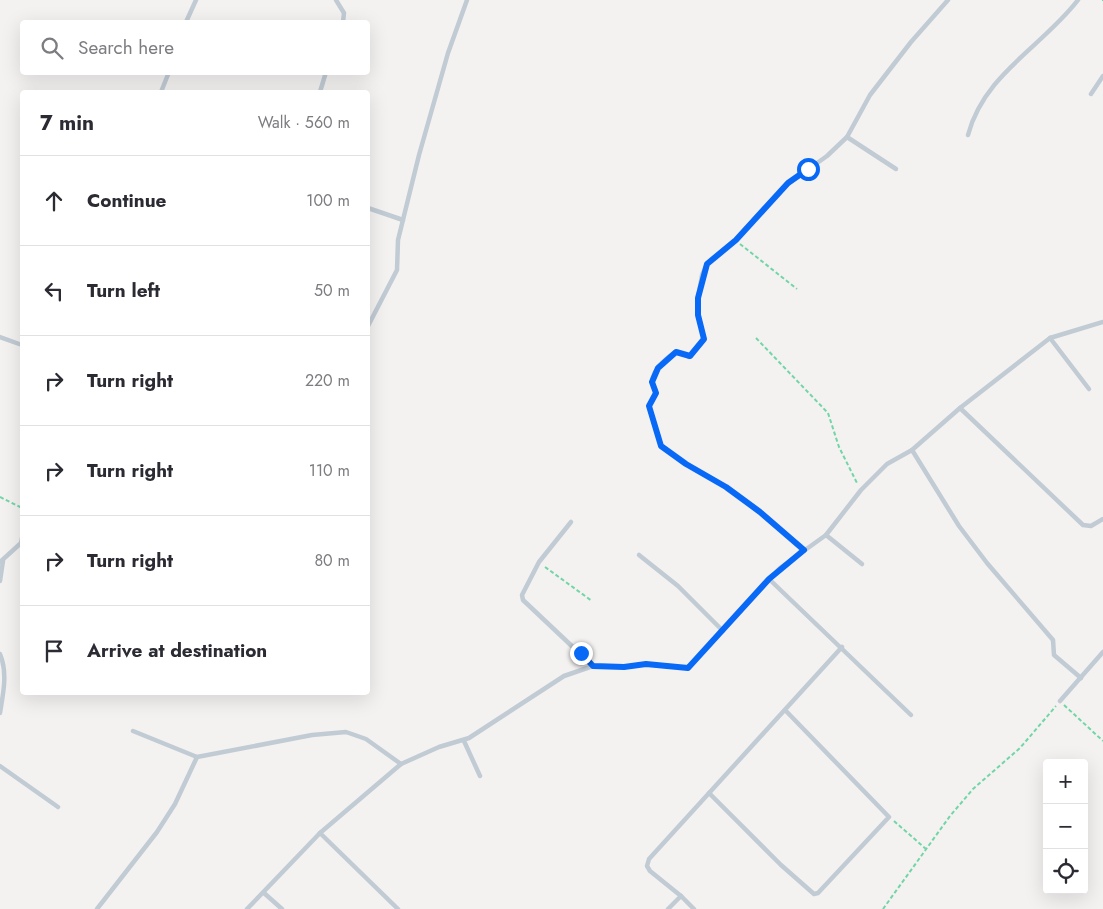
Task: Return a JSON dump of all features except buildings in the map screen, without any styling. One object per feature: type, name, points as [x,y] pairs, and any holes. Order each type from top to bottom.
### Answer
[{"type":"lane","points":[[187,20],[196,0]]},
{"type":"lane","points":[[336,0],[344,13],[343,20]]},
{"type":"lane","points":[[370,322],[397,270],[398,240],[403,220],[448,53],[467,0]]},
{"type":"lane","points":[[804,550],[760,512],[726,487],[686,464],[661,446],[649,409],[649,404],[656,393],[652,382],[658,368],[676,352],[689,356],[703,341],[704,336],[698,315],[698,298],[702,275],[710,261],[736,240],[788,183],[827,156],[847,137],[870,95],[911,42],[948,0]]},
{"type":"lane","points":[[968,135],[980,104],[991,88],[1030,47],[1062,20],[1078,0]]},
{"type":"lane","points":[[163,90],[168,75]]},
{"type":"lane","points":[[321,90],[325,75]]},
{"type":"lane","points":[[1091,94],[1103,76]]},
{"type":"lane","points":[[847,137],[896,169]]},
{"type":"lane","points":[[370,209],[403,220]]},
{"type":"lane","points":[[247,909],[320,833],[400,764],[440,746],[464,741],[486,729],[564,676],[593,666],[624,667],[646,664],[686,669],[694,664],[769,579],[804,550],[826,535],[860,490],[887,464],[912,450],[960,408],[1050,338],[1103,322]]},
{"type":"lane","points":[[0,337],[20,344]]},
{"type":"lane","points":[[1050,338],[1089,388]]},
{"type":"lane","points":[[960,408],[1083,525],[1091,526],[1103,519]]},
{"type":"lane","points":[[912,450],[959,526],[987,563],[1053,640],[1054,655],[1081,678]]},
{"type":"lane","points":[[571,522],[539,562],[524,590],[523,600],[593,666]]},
{"type":"lane","points":[[826,535],[862,564]]},
{"type":"lane","points":[[0,581],[1,562],[20,544]]},
{"type":"lane","points":[[638,555],[678,586],[723,631]]},
{"type":"lane","points":[[769,579],[911,714]]},
{"type":"lane","points":[[694,909],[650,871],[648,862],[653,854],[786,711],[842,647]]},
{"type":"lane","points":[[1060,701],[1103,652]]},
{"type":"lane","points":[[0,654],[4,669],[0,713]]},
{"type":"lane","points":[[709,793],[787,871],[814,894],[818,893],[889,817],[786,711]]},
{"type":"lane","points":[[133,731],[197,757],[312,734],[346,732],[366,739],[400,764]]},
{"type":"lane","points":[[464,741],[480,776]]},
{"type":"lane","points":[[97,909],[162,825],[175,804],[197,757]]},
{"type":"lane","points":[[0,766],[58,807]]},
{"type":"lane","points":[[320,833],[398,909]]},
{"type":"lane","points":[[264,893],[282,909]]},
{"type":"lane","points":[[668,909],[681,896]]},
{"type":"path","points":[[736,240],[797,289]]},
{"type":"path","points":[[756,338],[828,413],[839,447],[860,490]]},
{"type":"path","points":[[0,498],[20,507]]},
{"type":"path","points":[[539,562],[592,601]]},
{"type":"path","points":[[883,909],[950,816],[973,789],[1020,748],[1060,701],[1103,742]]},
{"type":"path","points":[[889,817],[926,849]]},
{"type":"route","points":[[581,653],[593,666],[624,667],[646,664],[686,669],[694,664],[769,579],[789,560],[804,550],[760,512],[726,487],[672,456],[661,446],[649,404],[656,393],[652,382],[653,379],[663,362],[676,352],[690,356],[704,339],[698,315],[698,298],[700,282],[707,264],[736,240],[771,204],[788,183],[808,169]]}]
